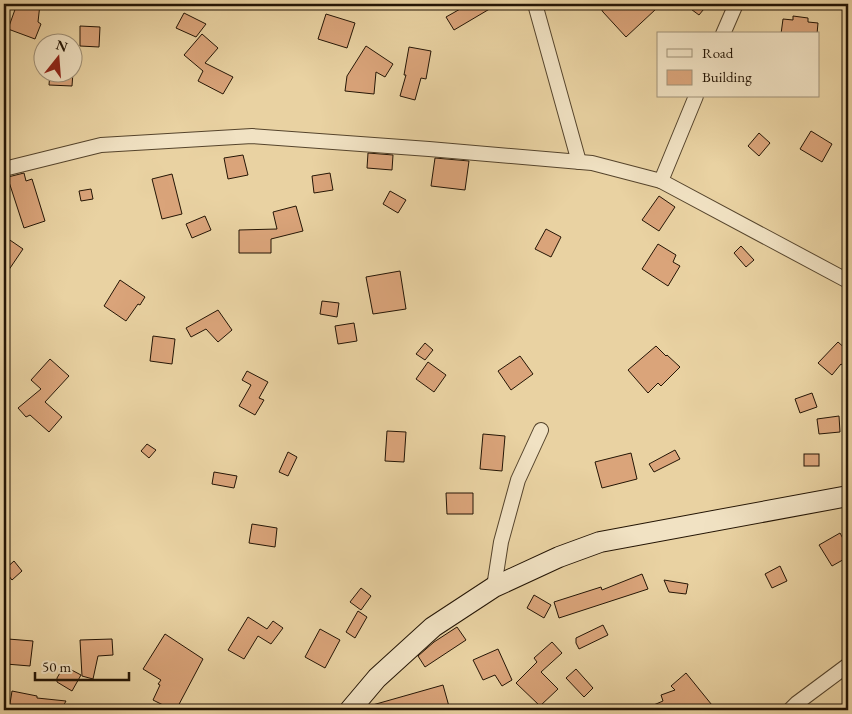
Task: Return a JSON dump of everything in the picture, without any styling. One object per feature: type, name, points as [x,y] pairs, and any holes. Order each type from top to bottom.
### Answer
[{"type":"street","points":[[535,4],[580,162]]},
{"type":"street","points":[[724,32],[736,4]]},
{"type":"street","points":[[661,181],[695,98]]},
{"type":"street","points":[[4,169],[101,144],[252,136],[592,163],[661,181],[848,281]]},
{"type":"street","points":[[494,586],[501,542],[518,480],[542,430]]},
{"type":"street","points":[[350,710],[377,678],[433,627],[494,586],[559,557],[600,542],[848,496]]},
{"type":"street","points":[[790,710],[848,666]]},
{"type":"building","points":[[17,4],[40,4],[38,22],[41,24],[38,32],[32,32],[32,38],[8,29]]},
{"type":"building","points":[[469,4],[498,4],[454,30],[446,17]]},
{"type":"building","points":[[598,4],[651,4],[656,9],[626,37]]},
{"type":"building","points":[[684,4],[708,4],[699,15]]},
{"type":"building","points":[[184,13],[206,24],[196,37],[176,28]]},
{"type":"building","points":[[326,14],[355,23],[347,48],[318,39]]},
{"type":"building","points":[[793,16],[808,18],[808,22],[818,23],[817,32],[781,32],[783,19],[793,20]]},
{"type":"building","points":[[80,26],[100,27],[99,47],[82,46],[82,32],[80,32]]},
{"type":"building","points":[[202,34],[218,48],[205,63],[233,77],[223,94],[198,81],[203,71],[184,55]]},
{"type":"building","points":[[366,46],[393,64],[385,77],[376,72],[374,94],[345,91],[347,76]]},
{"type":"building","points":[[409,47],[431,51],[426,79],[421,78],[415,100],[400,96],[406,75],[404,75]]},
{"type":"building","points":[[49,82],[72,82],[72,86],[49,85]]},
{"type":"building","points":[[811,131],[832,144],[822,162],[800,149]]},
{"type":"building","points":[[759,133],[770,143],[759,156],[748,146]]},
{"type":"building","points":[[368,153],[393,155],[392,170],[367,168]]},
{"type":"building","points":[[243,155],[248,175],[228,179],[224,158]]},
{"type":"building","points":[[435,158],[469,161],[465,190],[431,186]]},
{"type":"building","points":[[24,173],[26,181],[32,179],[45,221],[24,228],[9,182],[4,183],[4,178]]},
{"type":"building","points":[[330,173],[333,190],[314,193],[312,176]]},
{"type":"building","points":[[172,174],[182,214],[162,219],[152,179]]},
{"type":"building","points":[[91,189],[93,199],[81,201],[79,191]]},
{"type":"building","points":[[390,191],[406,200],[398,213],[383,204]]},
{"type":"building","points":[[659,196],[675,207],[659,231],[642,220]]},
{"type":"building","points":[[296,206],[303,231],[271,239],[271,253],[239,253],[239,230],[277,229],[273,212]]},
{"type":"building","points":[[205,216],[211,230],[192,238],[186,224]]},
{"type":"building","points":[[546,229],[561,237],[551,257],[535,249]]},
{"type":"building","points":[[4,236],[23,249],[4,277]]},
{"type":"building","points":[[658,244],[676,255],[673,262],[680,266],[668,286],[642,269]]},
{"type":"building","points":[[741,246],[754,260],[746,267],[734,253]]},
{"type":"building","points":[[400,271],[406,309],[373,314],[366,277]]},
{"type":"building","points":[[120,280],[145,297],[126,321],[104,306]]},
{"type":"building","points":[[322,301],[339,303],[337,317],[320,314]]},
{"type":"building","points":[[218,310],[232,330],[218,342],[206,329],[191,337],[186,328]]},
{"type":"building","points":[[354,323],[357,341],[338,344],[335,326]]},
{"type":"building","points":[[153,336],[175,339],[172,364],[150,361]]},
{"type":"building","points":[[838,342],[848,351],[848,369],[841,364],[832,375],[818,363]]},
{"type":"building","points":[[425,343],[433,350],[425,360],[416,354]]},
{"type":"building","points":[[656,346],[680,367],[661,386],[658,383],[648,393],[628,370]]},
{"type":"building","points":[[520,356],[533,374],[511,390],[498,371]]},
{"type":"building","points":[[50,359],[69,376],[45,402],[62,417],[49,432],[30,415],[26,417],[18,408],[41,389],[31,380]]},
{"type":"building","points":[[428,362],[446,375],[434,392],[416,379]]},
{"type":"building","points":[[247,371],[268,382],[259,398],[264,400],[255,415],[239,406],[251,385],[242,380]]},
{"type":"building","points":[[812,393],[817,407],[800,413],[795,399]]},
{"type":"building","points":[[839,416],[840,432],[819,434],[817,419]]},
{"type":"building","points":[[387,431],[406,432],[404,462],[385,461]]},
{"type":"building","points":[[483,434],[505,436],[502,471],[480,469]]},
{"type":"building","points":[[147,444],[156,450],[149,458],[141,451]]},
{"type":"building","points":[[675,450],[680,459],[654,472],[649,464]]},
{"type":"building","points":[[288,452],[297,457],[288,476],[279,472]]},
{"type":"building","points":[[631,453],[637,479],[602,488],[595,462]]},
{"type":"building","points":[[804,454],[819,454],[819,466],[804,466]]},
{"type":"building","points":[[214,472],[237,476],[234,488],[212,484]]},
{"type":"building","points":[[446,493],[473,493],[473,514],[447,514]]},
{"type":"building","points":[[252,524],[277,528],[275,547],[249,543]]},
{"type":"building","points":[[840,533],[848,548],[848,557],[832,566],[819,545]]},
{"type":"building","points":[[14,561],[22,571],[12,580],[4,570]]},
{"type":"building","points":[[780,566],[787,581],[772,588],[765,574]]},
{"type":"building","points":[[642,574],[648,589],[559,618],[554,602],[601,587],[602,590]]},
{"type":"building","points":[[664,580],[688,584],[686,594],[669,592]]},
{"type":"building","points":[[361,588],[371,596],[361,610],[350,602]]},
{"type":"building","points":[[534,595],[551,605],[544,618],[527,608]]},
{"type":"building","points":[[358,611],[367,617],[355,638],[346,632]]},
{"type":"building","points":[[248,617],[267,629],[273,621],[283,628],[271,644],[258,636],[244,659],[228,650]]},
{"type":"building","points":[[603,625],[608,635],[579,649],[576,638]]},
{"type":"building","points":[[457,627],[466,640],[425,667],[418,656],[434,642]]},
{"type":"building","points":[[320,629],[340,640],[325,668],[305,657]]},
{"type":"building","points":[[165,634],[203,659],[176,710],[153,700],[161,680],[143,669]]},
{"type":"building","points":[[8,639],[33,641],[30,666],[6,664]]},
{"type":"building","points":[[112,639],[113,655],[98,656],[93,679],[82,676],[80,640]]},
{"type":"building","points":[[552,642],[562,653],[541,672],[558,689],[540,706],[516,683],[537,662],[534,658]]},
{"type":"building","points":[[498,649],[512,680],[502,686],[495,675],[483,680],[473,660]]},
{"type":"building","points":[[64,666],[81,675],[72,691],[57,682],[57,678]]},
{"type":"building","points":[[576,669],[593,688],[584,697],[566,678]]},
{"type":"building","points":[[686,673],[716,710],[642,710],[663,701],[661,695],[675,690],[671,686]]},
{"type":"building","points":[[443,685],[450,710],[366,710],[369,706]]},
{"type":"building","points":[[12,691],[37,696],[37,698],[66,701],[61,710],[9,710]]}]
